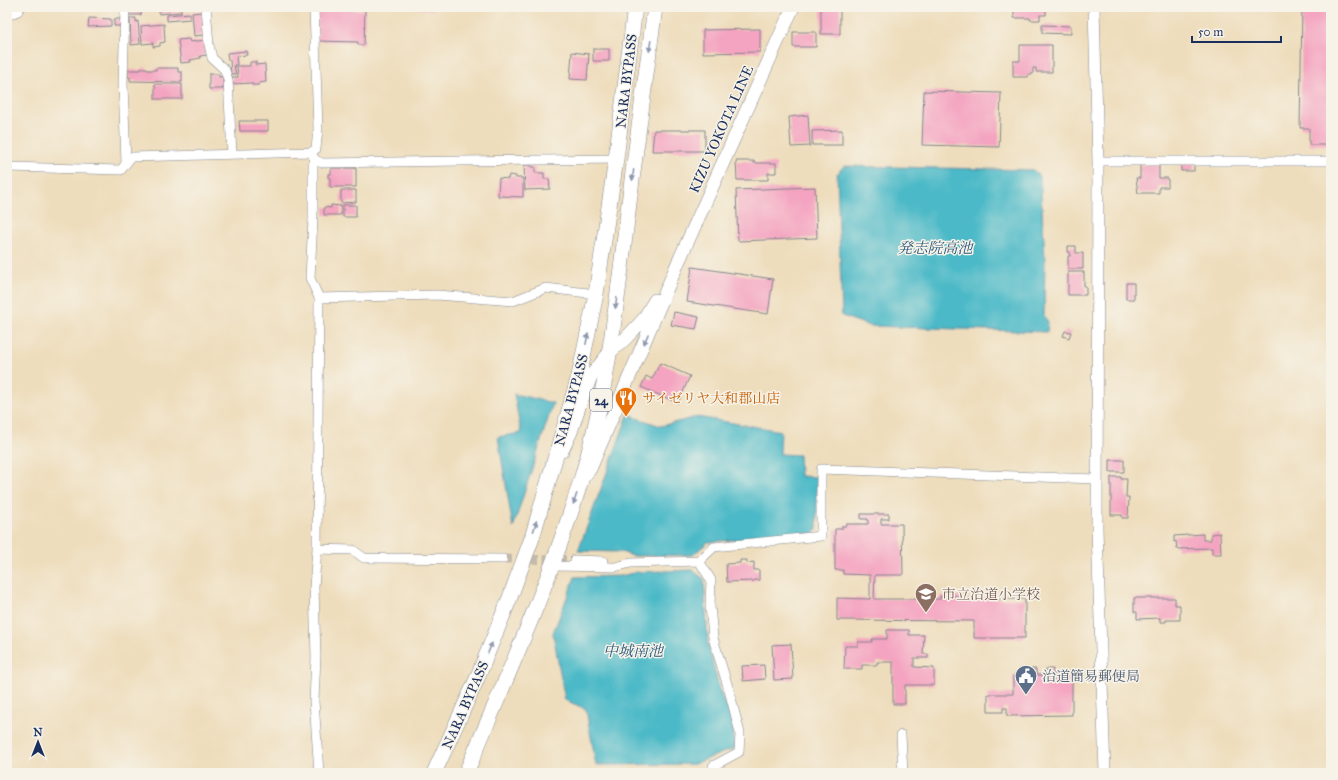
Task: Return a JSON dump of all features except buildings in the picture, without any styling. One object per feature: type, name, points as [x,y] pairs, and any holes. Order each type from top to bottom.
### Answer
[{"type":"highway","name":"NARA BYPASS","points":[[434,773],[476,681],[532,538],[579,376],[596,294],[616,159],[635,7]]},
{"type":"highway","name":"NARA BYPASS","points":[[466,773],[552,566],[582,480],[601,399],[609,354],[655,7]]},
{"type":"main road","name":"KIZU YOKOTA LINE","points":[[582,480],[590,469],[678,264],[793,7]]},
{"type":"main road","name":"KIZU YOKOTA LINE","points":[[552,471],[571,432],[591,376],[609,354],[643,320],[678,264]]},
{"type":"street","points":[[7,16],[18,11],[20,7]]},
{"type":"street","points":[[125,7],[123,84],[126,163]]},
{"type":"street","points":[[206,7],[209,45],[212,58],[225,70],[228,80],[232,154]]},
{"type":"street","points":[[314,7],[318,129],[316,149],[313,156],[313,219],[310,278],[319,298],[317,549],[314,587],[316,657],[314,701],[319,773]]},
{"type":"street","points":[[1094,7],[1098,161],[1096,479],[1105,773]]},
{"type":"street","points":[[7,167],[121,170],[131,157],[232,154],[313,156],[322,163],[616,159]]},
{"type":"street","points":[[1098,161],[1331,161]]},
{"type":"street","points":[[319,298],[437,296],[512,301],[546,288],[596,294]]},
{"type":"street","points":[[575,560],[631,563],[699,561],[714,547],[821,536],[821,469],[1096,479]]},
{"type":"street","points":[[317,549],[353,550],[364,558],[503,558]]},
{"type":"street","points":[[699,561],[711,580],[710,606],[713,638],[740,733],[739,752],[713,766],[714,773]]},
{"type":"street","points":[[552,566],[615,567],[631,563]]},
{"type":"street","points":[[901,735],[903,773]]},
{"type":"water","name":"発志院高池","points":[[844,166],[1033,170],[1040,176],[1045,258],[1044,316],[1048,322],[1047,332],[870,326],[842,316],[837,174]]},
{"type":"water","points":[[514,394],[553,403],[513,528],[498,437],[521,433]]},
{"type":"water","points":[[628,415],[661,426],[697,417],[781,431],[780,454],[799,455],[800,476],[817,477],[817,530],[814,533],[708,542],[693,555],[633,556],[621,552],[578,551]]},
{"type":"water","name":"中城南池","points":[[692,570],[704,579],[708,645],[722,698],[732,718],[735,748],[694,764],[596,765],[586,709],[565,700],[553,633],[575,577],[621,576],[637,572]]},
{"type":"tunnel","points":[[503,559],[575,560]]},
{"type":"place","name":"サイゼリヤ大和郡山店","points":[[626,418]]},
{"type":"place","name":"市立治道小学校","points":[[926,614]]},
{"type":"place","name":"治道簡易郵便局","points":[[1026,696]]}]
